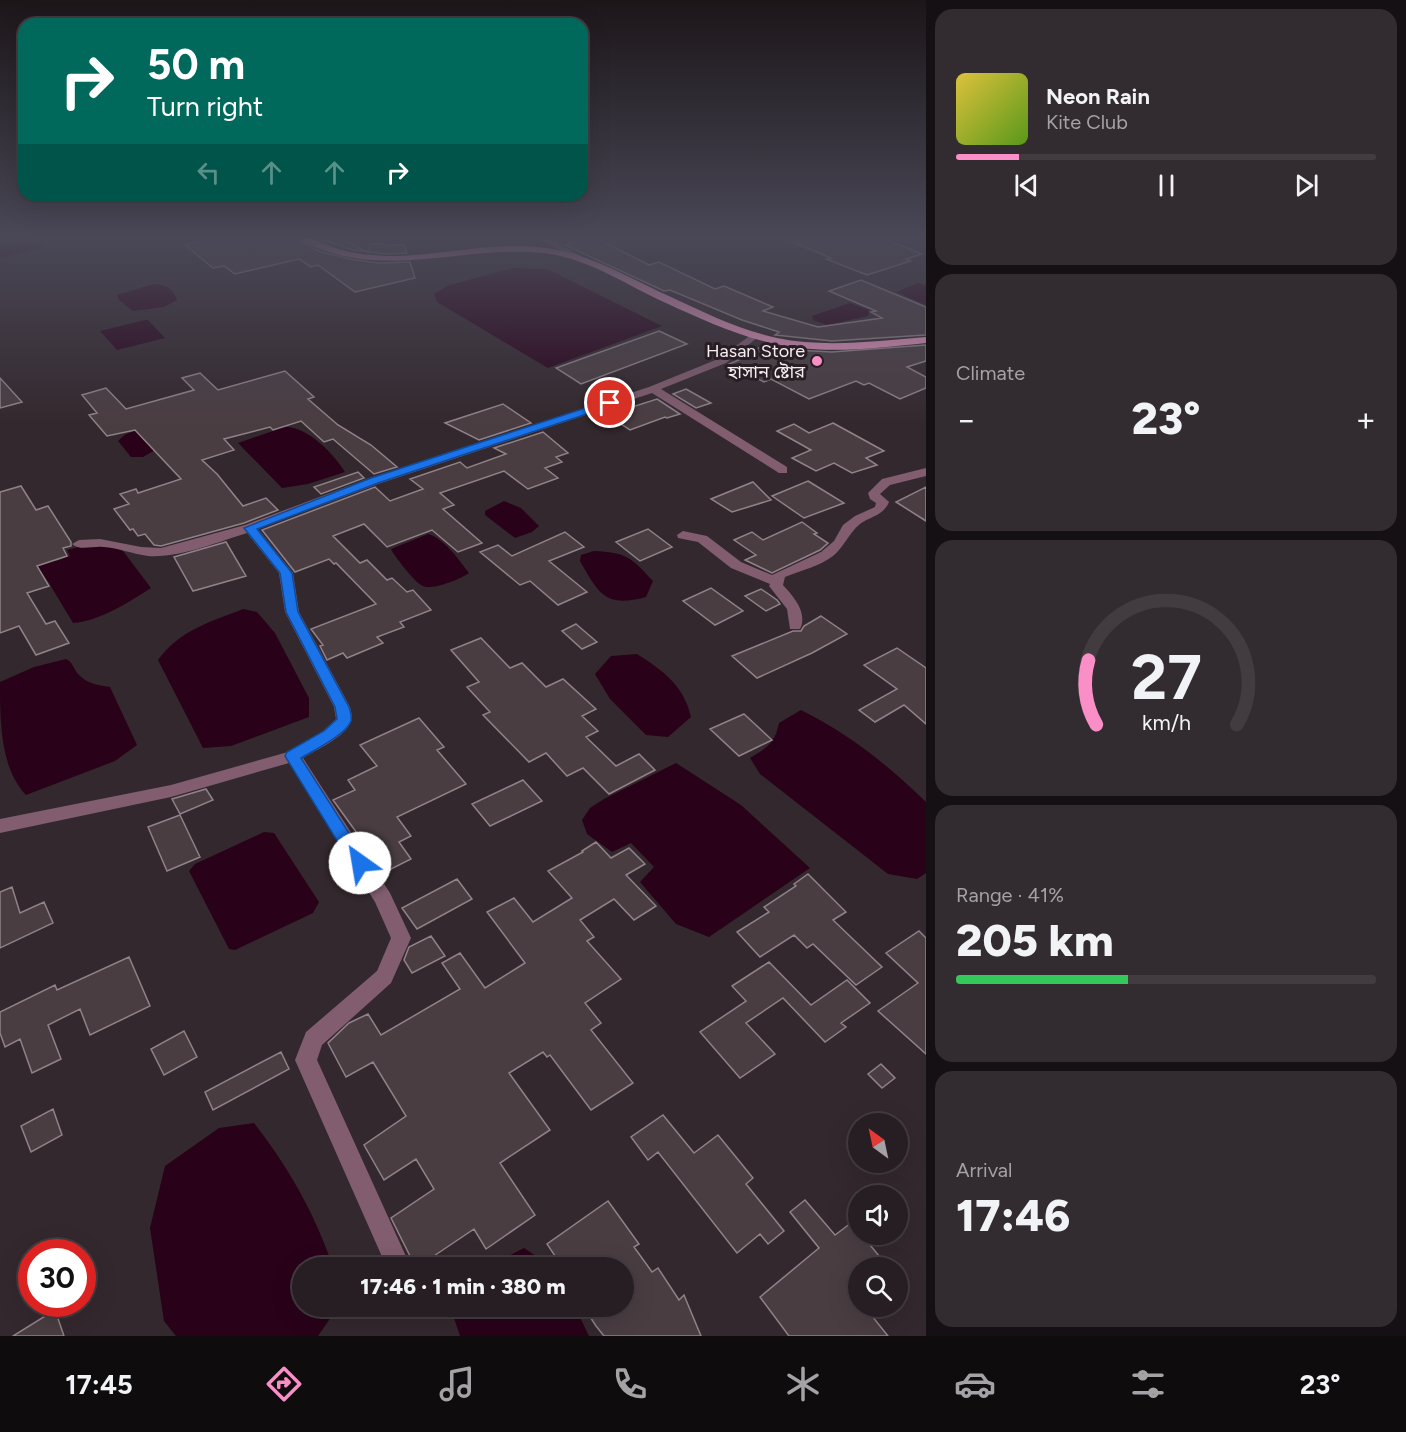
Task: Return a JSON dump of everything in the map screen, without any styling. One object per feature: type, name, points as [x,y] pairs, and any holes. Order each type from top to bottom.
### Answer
[{"type":"highway","points":[[665,298],[756,335],[792,344],[849,347],[926,340]]},
{"type":"street","points":[[79,544],[96,541],[111,542],[153,552],[250,528],[374,481],[653,389],[722,361],[756,335]]},
{"type":"street","points":[[653,389],[783,470]]},
{"type":"street","points":[[795,626],[797,618],[792,604],[776,586],[779,576],[826,555],[859,519],[880,509],[883,502],[873,496],[886,482],[926,472]]},
{"type":"street","points":[[0,826],[171,791],[293,756],[329,735],[344,720],[342,707],[292,612],[286,573],[250,528]]},
{"type":"street","points":[[683,535],[702,539],[736,565],[777,582]]},
{"type":"street","points":[[293,756],[383,898],[401,938],[384,977],[314,1039],[306,1060],[394,1257]]},
{"type":"shaded area","points":[[436,298],[606,298],[662,326],[548,368],[437,302]]},
{"type":"shaded area","points":[[911,298],[926,298],[926,305]]},
{"type":"shaded area","points":[[119,300],[177,300],[164,307],[133,311]]},
{"type":"shaded area","points":[[850,303],[869,310],[868,316],[827,325],[813,320],[812,316]]},
{"type":"shaded area","points":[[148,320],[165,338],[117,350],[100,331]]},
{"type":"shaded area","points":[[285,427],[302,431],[319,442],[345,472],[308,484],[282,488],[238,443]]},
{"type":"shaded area","points":[[140,429],[164,445],[143,457],[131,457],[118,441],[126,434]]},
{"type":"shaded area","points":[[504,501],[521,508],[539,526],[532,532],[515,538],[485,515],[485,511]]},
{"type":"shaded area","points":[[428,534],[446,545],[469,573],[438,586],[425,587],[418,583],[391,549]]},
{"type":"shaded area","points":[[105,544],[123,551],[151,588],[104,615],[73,623],[36,565],[51,555],[56,561],[70,556],[67,550],[86,545]]},
{"type":"shaded area","points":[[594,551],[614,553],[634,562],[653,581],[646,597],[621,601],[605,596],[598,590],[580,561],[581,555]]},
{"type":"shaded area","points":[[243,609],[257,612],[275,633],[309,698],[309,717],[231,746],[203,748],[158,660],[176,641],[196,628]]},
{"type":"shaded area","points":[[637,654],[672,680],[688,706],[691,717],[668,737],[646,735],[610,699],[595,674],[611,656]]},
{"type":"shaded area","points":[[66,659],[85,680],[110,687],[137,745],[115,761],[26,795],[17,784],[6,758],[1,728],[0,682],[34,667]]},
{"type":"shaded area","points":[[801,710],[835,729],[867,751],[926,802],[926,873],[917,879],[888,874],[760,774],[750,758],[769,744],[775,736],[779,723]]},
{"type":"shaded area","points":[[676,763],[741,805],[810,868],[709,937],[676,924],[640,882],[654,867],[631,843],[612,852],[587,834],[582,820],[590,808],[604,799]]},
{"type":"shaded area","points":[[264,832],[274,833],[319,902],[313,913],[235,950],[229,949],[189,871],[195,864]]},
{"type":"shaded area","points":[[254,1123],[278,1156],[309,1210],[329,1257],[292,1257],[292,1317],[331,1317],[318,1336],[176,1336],[164,1321],[150,1228],[165,1166],[219,1128]]},
{"type":"shaded area","points":[[524,1248],[537,1257],[507,1257]]},
{"type":"shaded area","points":[[454,1317],[580,1317],[589,1336],[460,1336]]},
{"type":"building","points":[[690,298],[753,298],[773,307],[763,311],[818,327],[882,318],[871,312],[876,311],[846,298],[905,298],[926,307],[926,335],[832,341],[775,335],[779,332],[742,320]]},
{"type":"building","points":[[659,331],[687,344],[581,384],[556,368]]},
{"type":"building","points":[[764,344],[794,350],[832,352],[926,345],[926,361],[907,367],[926,377],[926,388],[900,399],[869,383],[864,385],[856,381],[809,399],[771,379],[764,382],[729,364],[748,356]]},
{"type":"building","points":[[285,371],[314,397],[308,399],[338,425],[371,445],[397,467],[374,474],[333,439],[324,442],[301,421],[273,430],[270,427],[224,439],[234,450],[202,460],[217,474],[243,506],[266,498],[278,510],[244,523],[161,546],[154,545],[145,534],[138,536],[133,529],[130,530],[114,509],[129,504],[120,494],[136,489],[138,493],[181,479],[135,430],[107,436],[89,415],[97,413],[82,395],[106,388],[126,409],[194,390],[182,378],[200,373],[218,390]]},
{"type":"building","points":[[0,378],[22,402],[0,408]]},
{"type":"building","points":[[686,389],[711,403],[696,408],[673,394]]},
{"type":"building","points":[[657,399],[680,414],[630,430],[607,415]]},
{"type":"building","points":[[503,404],[531,423],[479,440],[445,423]]},
{"type":"building","points":[[833,423],[884,451],[866,458],[877,465],[852,473],[834,463],[816,471],[792,458],[811,450],[777,431],[794,424],[809,433]]},
{"type":"building","points":[[543,432],[568,453],[556,457],[562,462],[545,468],[558,478],[528,489],[504,471],[440,493],[454,505],[443,509],[482,543],[458,552],[432,530],[387,547],[364,524],[333,536],[360,563],[367,560],[387,580],[392,578],[407,592],[413,590],[431,610],[400,622],[404,627],[377,637],[383,643],[347,658],[343,653],[327,660],[320,646],[323,645],[311,629],[376,604],[336,563],[334,564],[329,559],[295,572],[262,530],[375,487],[390,501],[423,489],[410,479],[460,462],[467,468],[506,454],[494,448]]},
{"type":"building","points":[[358,472],[364,478],[321,494],[314,487]]},
{"type":"building","points":[[808,481],[844,503],[804,518],[772,496]]},
{"type":"building","points":[[753,482],[771,500],[732,512],[711,499]]},
{"type":"building","points":[[21,486],[36,510],[48,506],[71,542],[71,546],[63,548],[67,556],[37,566],[49,586],[27,593],[46,624],[55,621],[69,643],[36,655],[19,626],[0,633],[0,492]]},
{"type":"building","points":[[926,487],[926,521],[896,502]]},
{"type":"building","points":[[802,522],[828,543],[820,550],[772,573],[745,560],[756,555],[734,540],[752,532],[763,540]]},
{"type":"building","points":[[648,529],[672,547],[640,561],[616,542]]},
{"type":"building","points":[[565,532],[584,547],[549,561],[587,592],[558,605],[530,581],[520,585],[480,552],[498,545],[512,556]]},
{"type":"building","points":[[226,542],[246,576],[193,591],[174,557]]},
{"type":"building","points":[[711,588],[743,611],[715,625],[683,601]]},
{"type":"building","points":[[761,589],[780,604],[766,611],[745,596]]},
{"type":"building","points":[[821,616],[847,634],[757,678],[732,656],[793,631],[801,631],[804,626]]},
{"type":"building","points":[[576,624],[597,642],[582,649],[562,631]]},
{"type":"building","points":[[481,638],[510,668],[522,663],[546,687],[563,679],[596,709],[582,716],[598,731],[586,737],[616,766],[639,754],[655,770],[609,794],[583,768],[567,776],[546,753],[529,762],[483,715],[490,712],[467,687],[479,682],[451,650]]},
{"type":"building","points":[[897,648],[926,668],[926,724],[904,705],[875,722],[859,710],[897,689],[864,665]]},
{"type":"building","points":[[744,714],[772,740],[739,756],[710,729]]},
{"type":"building","points":[[419,718],[444,747],[437,750],[466,784],[397,817],[411,836],[399,842],[411,859],[383,873],[373,860],[375,858],[333,800],[355,790],[348,780],[377,766],[360,745]]},
{"type":"building","points":[[523,780],[542,801],[490,826],[472,804]]},
{"type":"building","points":[[206,789],[213,800],[180,814],[172,799]]},
{"type":"building","points":[[180,815],[200,857],[167,871],[148,827]]},
{"type":"building","points":[[596,842],[611,858],[629,848],[645,864],[626,875],[656,906],[634,920],[614,899],[580,920],[594,937],[587,941],[621,979],[585,1003],[601,1023],[591,1030],[633,1083],[591,1110],[550,1055],[547,1057],[543,1052],[509,1073],[550,1130],[500,1163],[535,1215],[486,1249],[474,1229],[432,1257],[410,1257],[391,1218],[434,1189],[416,1159],[384,1180],[364,1145],[406,1116],[373,1062],[346,1077],[328,1043],[349,1023],[368,1014],[381,1035],[460,989],[442,963],[460,953],[485,988],[525,963],[487,912],[514,898],[533,922],[572,898],[548,871]]},
{"type":"building","points":[[808,874],[846,912],[833,920],[882,967],[856,985],[813,944],[807,948],[794,935],[760,957],[737,932],[769,912],[764,907],[796,886],[794,884]]},
{"type":"building","points":[[457,879],[472,899],[417,929],[402,908]]},
{"type":"building","points":[[12,887],[20,913],[44,902],[53,923],[0,948],[0,892]]},
{"type":"building","points":[[919,931],[926,938],[926,1054],[878,1011],[918,983],[886,953]]},
{"type":"building","points":[[431,936],[445,956],[412,973],[404,960],[409,947]]},
{"type":"building","points":[[129,957],[150,1006],[90,1035],[80,1009],[48,1025],[61,1059],[32,1073],[20,1039],[5,1047],[0,1033],[0,1012],[55,985],[57,990]]},
{"type":"building","points":[[769,962],[811,1005],[847,980],[870,1003],[841,1023],[846,1027],[825,1042],[783,998],[746,1023],[775,1054],[740,1078],[700,1032],[746,1001],[732,986]]},
{"type":"building","points":[[184,1031],[197,1057],[164,1075],[151,1049]]},
{"type":"building","points":[[281,1052],[289,1069],[213,1110],[205,1092]]},
{"type":"building","points":[[881,1064],[895,1078],[882,1088],[868,1074]]},
{"type":"building","points":[[53,1109],[62,1135],[31,1152],[21,1126]]},
{"type":"building","points":[[663,1115],[694,1153],[718,1135],[753,1178],[746,1184],[784,1231],[768,1244],[760,1234],[737,1253],[658,1152],[648,1160],[631,1137]]},
{"type":"building","points":[[805,1200],[835,1235],[848,1225],[848,1245],[870,1245],[880,1257],[848,1257],[848,1317],[873,1317],[888,1336],[789,1336],[760,1297],[819,1248],[790,1212]]},
{"type":"building","points":[[608,1201],[639,1244],[634,1247],[652,1272],[658,1268],[679,1300],[684,1295],[701,1336],[604,1336],[590,1317],[634,1317],[634,1257],[556,1257],[547,1244]]},
{"type":"building","points":[[44,1317],[57,1317],[64,1336],[13,1336]]},
{"type":"place","name":"Hasan Store হাসান ষ্টোর","points":[[817,361]]},
{"type":"route","points":[[360,863],[293,756],[329,735],[344,720],[342,707],[292,612],[286,573],[250,528],[374,481],[610,403]]}]
